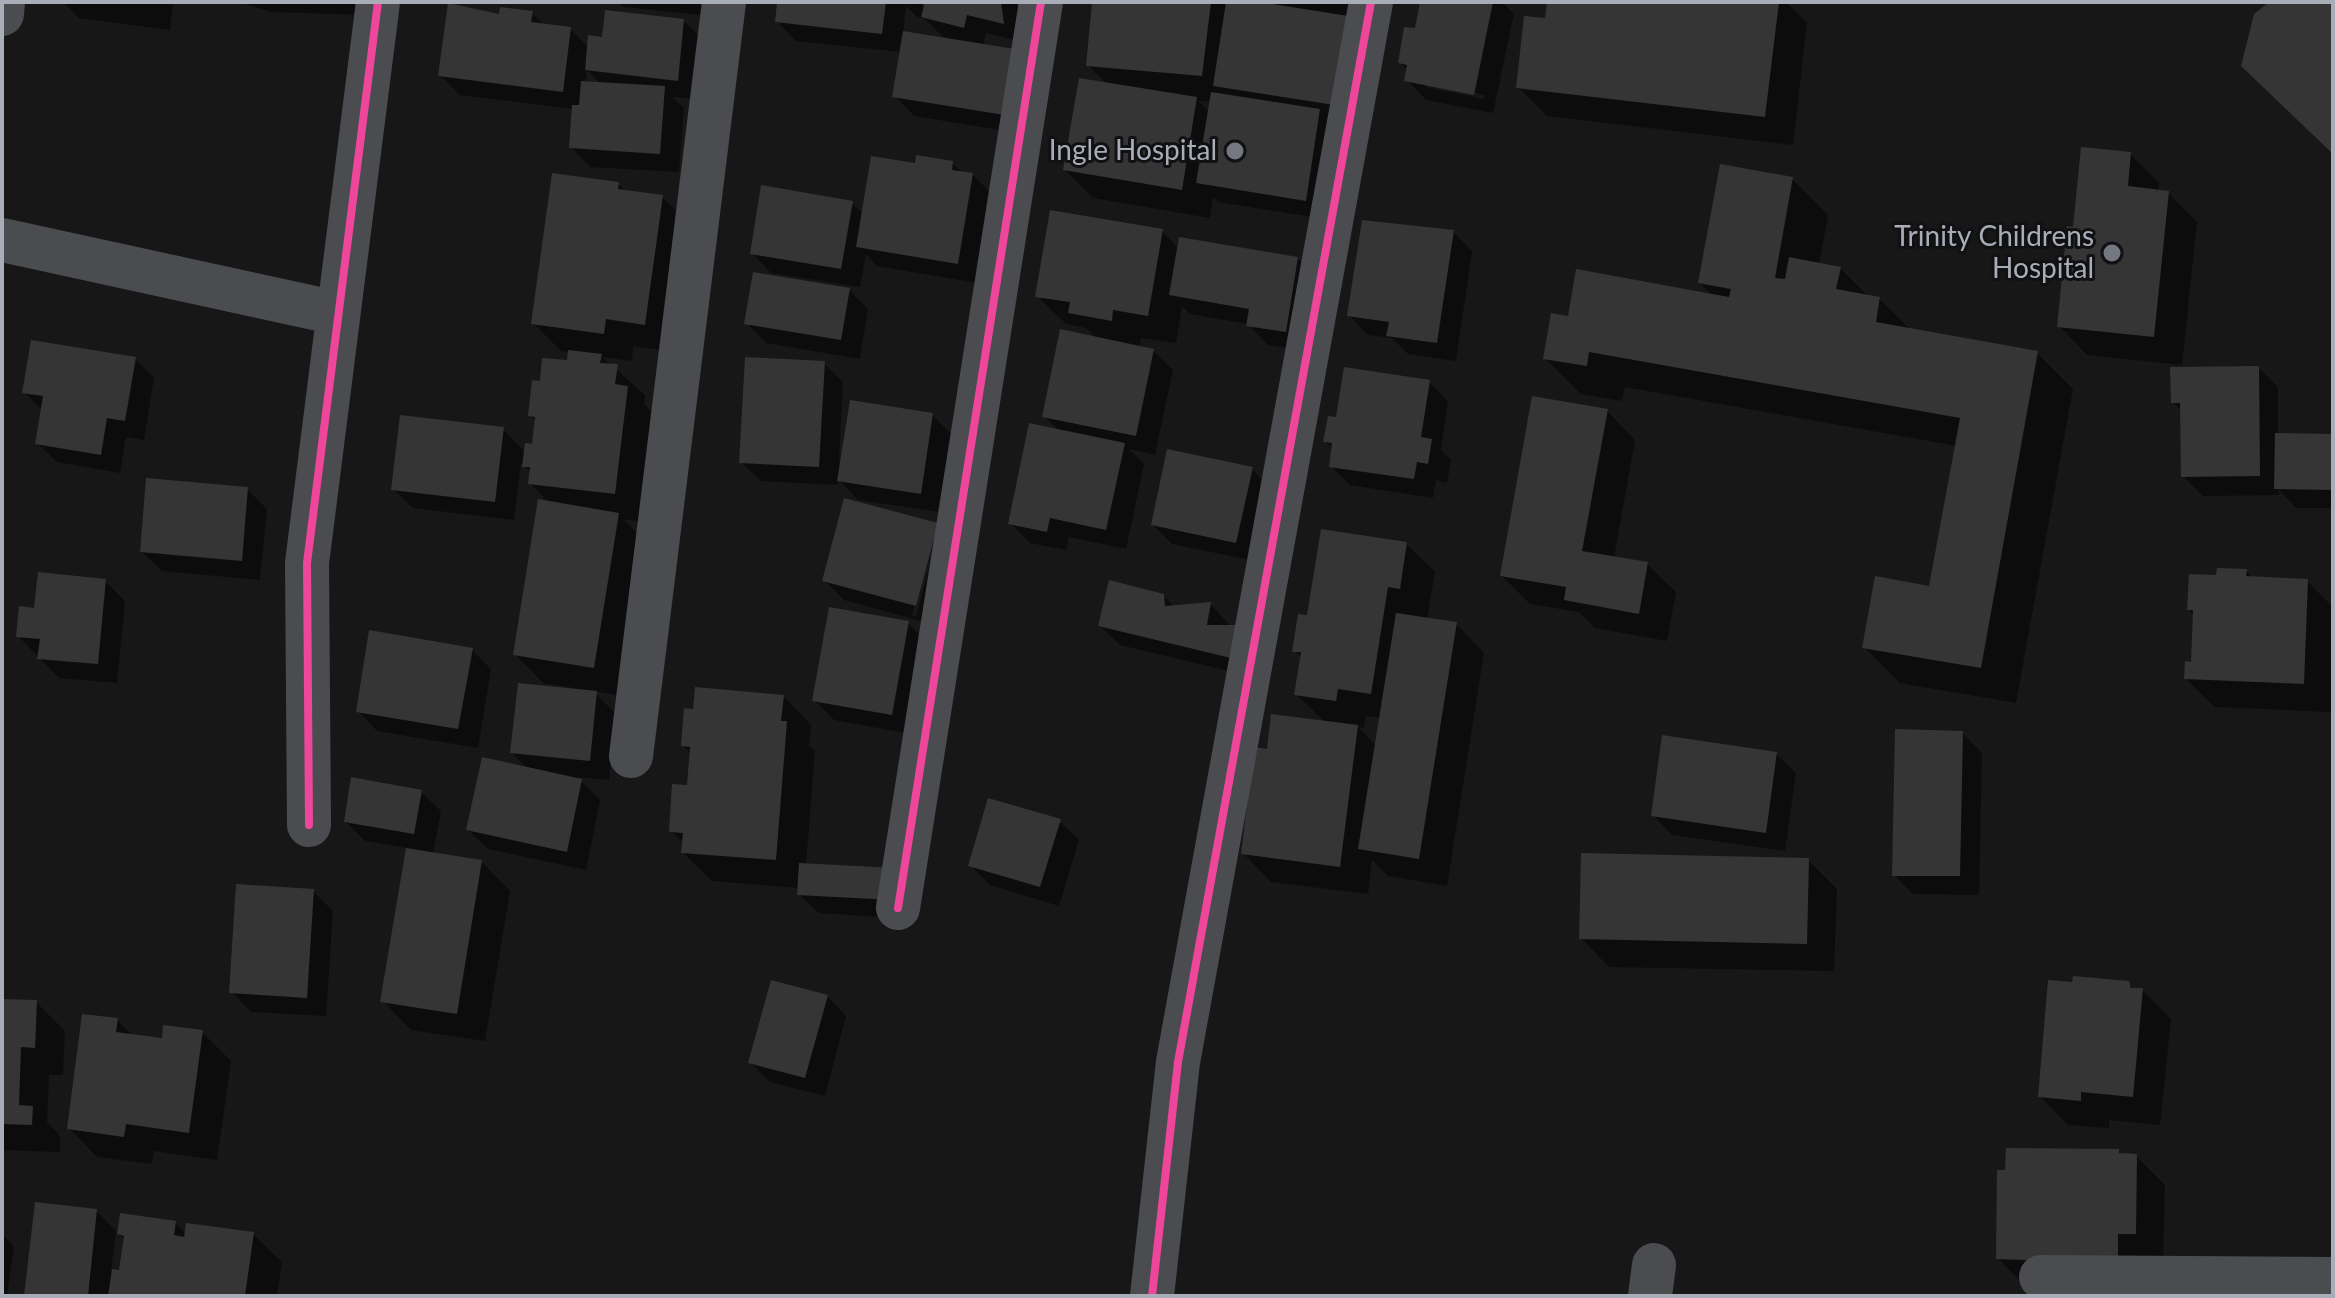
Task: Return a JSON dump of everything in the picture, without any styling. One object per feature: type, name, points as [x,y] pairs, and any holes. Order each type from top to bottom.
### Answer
[{"type":"street","points":[[2,14],[3,2]]},
{"type":"street","points":[[309,825],[307,563],[378,2]]},
{"type":"street","points":[[631,756],[724,2]]},
{"type":"street","points":[[898,908],[1041,2]]},
{"type":"street","points":[[1152,1296],[1178,1062],[1371,2]]},
{"type":"street","points":[[2,240],[337,313]]},
{"type":"street","points":[[2041,1277],[2333,1279]]},
{"type":"building","points":[[777,2],[886,2],[882,34],[775,22]]},
{"type":"building","points":[[918,2],[1001,2],[1004,24],[967,15],[964,28],[921,17],[924,5]]},
{"type":"building","points":[[1092,2],[1211,2],[1202,76],[1086,66]]},
{"type":"building","points":[[1226,2],[1260,2],[1348,16],[1334,105],[1213,86]]},
{"type":"building","points":[[1420,2],[1493,2],[1474,95],[1404,81],[1407,65],[1398,63],[1404,27],[1415,28]]},
{"type":"building","points":[[1547,2],[1779,2],[1765,117],[1516,88],[1524,16],[1545,18]]},
{"type":"building","points":[[2269,2],[2333,2],[2333,154],[2241,66],[2254,14]]},
{"type":"building","points":[[448,3],[499,14],[500,7],[533,11],[531,22],[571,27],[563,92],[438,76]]},
{"type":"building","points":[[605,10],[684,19],[678,81],[585,70],[588,35],[602,37]]},
{"type":"building","points":[[903,31],[1027,51],[1017,117],[892,97]]},
{"type":"building","points":[[1079,78],[1197,97],[1182,190],[1063,170]]},
{"type":"building","points":[[581,81],[665,86],[660,154],[569,148],[572,105],[579,105]]},
{"type":"building","points":[[1211,92],[1320,109],[1306,201],[1196,183]]},
{"type":"building","points":[[2081,147],[2131,152],[2128,186],[2169,191],[2154,337],[2057,327],[2067,226],[2073,227]]},
{"type":"building","points":[[916,155],[953,161],[952,170],[973,173],[958,264],[856,247],[871,156],[915,163]]},
{"type":"building","points":[[1720,164],[1793,177],[1775,278],[1785,279],[1789,257],[1841,267],[1836,289],[1880,297],[1876,322],[2038,351],[1981,668],[1862,648],[1875,576],[1929,586],[1960,418],[1589,352],[1587,366],[1543,359],[1551,313],[1568,316],[1576,269],[1729,297],[1731,289],[1698,283]]},
{"type":"building","points":[[552,173],[619,182],[618,189],[663,195],[645,325],[606,319],[604,334],[531,324]]},
{"type":"building","points":[[761,185],[853,201],[841,269],[750,254]]},
{"type":"building","points":[[1050,210],[1163,229],[1148,316],[1113,310],[1112,321],[1068,313],[1070,302],[1035,297]]},
{"type":"building","points":[[1362,220],[1454,230],[1437,343],[1386,336],[1389,322],[1347,316]]},
{"type":"building","points":[[1179,237],[1298,257],[1286,332],[1246,326],[1249,309],[1169,295]]},
{"type":"building","points":[[753,272],[850,288],[841,340],[744,324]]},
{"type":"building","points":[[1060,329],[1154,349],[1136,436],[1042,417]]},
{"type":"building","points":[[31,340],[136,357],[125,421],[107,418],[101,455],[35,444],[43,396],[22,393]]},
{"type":"building","points":[[568,350],[602,354],[600,363],[618,364],[615,384],[628,386],[615,494],[528,484],[530,467],[522,467],[525,443],[532,444],[535,417],[528,416],[532,380],[540,381],[542,358],[567,360]]},
{"type":"building","points":[[745,357],[825,361],[819,467],[739,463]]},
{"type":"building","points":[[2259,366],[2260,476],[2181,477],[2180,403],[2171,403],[2170,367]]},
{"type":"building","points":[[1344,367],[1430,380],[1421,437],[1432,439],[1428,464],[1417,462],[1414,479],[1329,467],[1332,443],[1323,442],[1328,416],[1336,417]]},
{"type":"building","points":[[1532,396],[1608,409],[1582,551],[1648,562],[1639,614],[1564,600],[1566,587],[1500,576]]},
{"type":"building","points":[[850,400],[933,413],[921,494],[837,481]]},
{"type":"building","points":[[400,415],[504,427],[495,502],[391,490]]},
{"type":"building","points":[[1029,423],[1125,443],[1106,530],[1050,518],[1047,532],[1008,524]]},
{"type":"building","points":[[2275,433],[2333,434],[2333,490],[2274,489]]},
{"type":"building","points":[[1167,449],[1253,467],[1236,543],[1151,525]]},
{"type":"building","points":[[146,478],[248,487],[242,561],[140,552]]},
{"type":"building","points":[[844,498],[938,523],[916,606],[822,581]]},
{"type":"building","points":[[538,499],[619,513],[594,668],[513,655]]},
{"type":"building","points":[[1321,529],[1407,542],[1400,589],[1388,587],[1371,694],[1338,689],[1336,701],[1294,695],[1301,652],[1292,652],[1298,614],[1307,615]]},
{"type":"building","points":[[2217,568],[2247,569],[2246,576],[2308,579],[2304,684],[2184,679],[2185,661],[2191,662],[2193,610],[2187,610],[2189,574],[2216,575]]},
{"type":"building","points":[[38,572],[106,579],[98,664],[37,659],[40,639],[16,637],[19,606],[34,608]]},
{"type":"building","points":[[1109,580],[1164,594],[1165,606],[1211,602],[1207,625],[1243,625],[1235,659],[1098,626]]},
{"type":"building","points":[[829,607],[909,621],[892,715],[812,701]]},
{"type":"building","points":[[1396,613],[1457,622],[1419,859],[1358,849]]},
{"type":"building","points":[[369,630],[473,648],[458,729],[356,712]]},
{"type":"building","points":[[518,683],[597,691],[590,761],[510,753]]},
{"type":"building","points":[[695,687],[784,695],[781,721],[787,721],[776,860],[681,853],[683,833],[669,832],[672,784],[687,785],[690,747],[681,746],[684,708],[693,709]]},
{"type":"building","points":[[1271,714],[1358,725],[1340,867],[1241,854],[1254,747],[1267,749]]},
{"type":"building","points":[[1895,729],[1963,731],[1960,876],[1892,876]]},
{"type":"building","points":[[1662,735],[1777,752],[1766,833],[1651,816]]},
{"type":"building","points":[[482,757],[582,779],[567,852],[466,830]]},
{"type":"building","points":[[351,777],[422,790],[414,834],[344,822]]},
{"type":"building","points":[[988,798],[1061,819],[1040,887],[968,866]]},
{"type":"building","points":[[406,848],[482,860],[457,1014],[380,1002]]},
{"type":"building","points":[[1581,853],[1809,858],[1807,944],[1579,939]]},
{"type":"building","points":[[799,863],[895,868],[894,900],[797,895]]},
{"type":"building","points":[[236,884],[314,889],[307,998],[229,993]]},
{"type":"building","points":[[2073,976],[2129,981],[2131,988],[2143,988],[2133,1097],[2081,1092],[2081,1101],[2038,1097],[2048,980],[2072,982]]},
{"type":"building","points":[[771,980],[828,995],[805,1078],[748,1063]]},
{"type":"building","points":[[2,999],[37,1000],[35,1048],[21,1047],[19,1105],[33,1106],[32,1125],[2,1124]]},
{"type":"building","points":[[82,1014],[118,1018],[116,1032],[162,1038],[163,1025],[203,1030],[189,1133],[126,1124],[124,1137],[67,1129]]},
{"type":"building","points":[[2006,1148],[2119,1149],[2119,1153],[2137,1154],[2136,1234],[2118,1234],[2118,1263],[1996,1259],[1997,1170],[2005,1170]]},
{"type":"building","points":[[35,1202],[97,1209],[88,1296],[24,1296]]},
{"type":"building","points":[[120,1213],[176,1221],[174,1235],[184,1237],[186,1223],[254,1232],[245,1296],[108,1296],[112,1269],[119,1270],[124,1236],[117,1234]]},
{"type":"cycle path","points":[[309,825],[307,563],[378,2]]},
{"type":"cycle path","points":[[898,908],[1041,2]]},
{"type":"cycle path","points":[[1152,1296],[1178,1062],[1371,2]]},
{"type":"place","name":"Ingle Hospital","points":[[1235,151]]},
{"type":"place","name":"Trinity Childrens Hospital","points":[[2112,253]]}]
